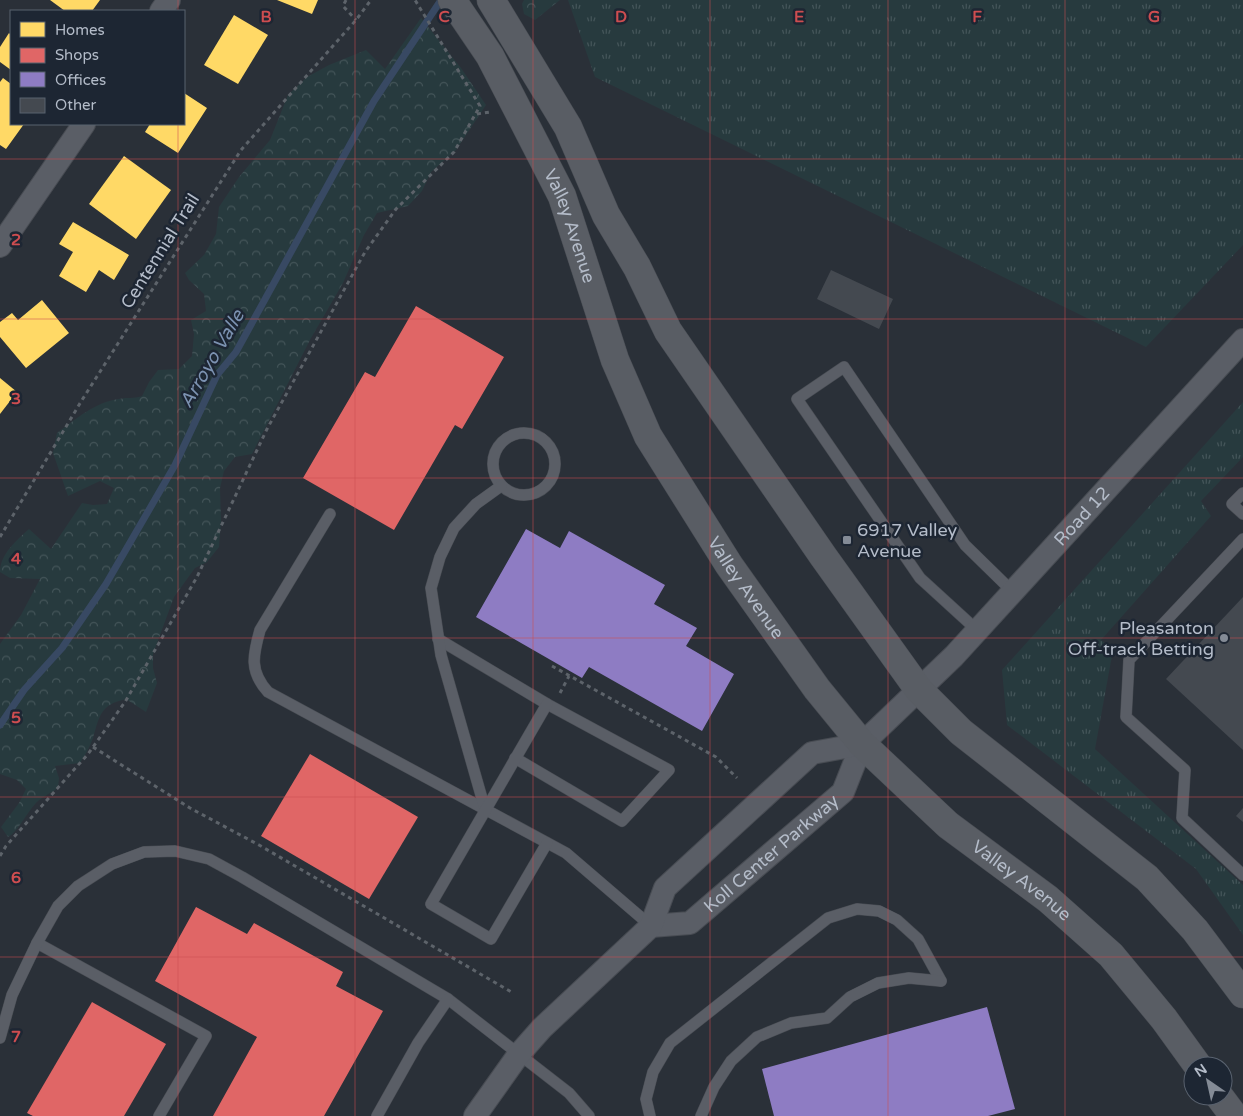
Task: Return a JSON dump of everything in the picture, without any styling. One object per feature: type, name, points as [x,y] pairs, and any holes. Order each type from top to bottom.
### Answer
[{"type":"main road","name":"Valley Avenue","points":[[452,0],[490,56],[562,196],[615,360],[648,436],[730,565],[817,688],[862,744],[948,825],[1048,899],[1111,956],[1164,1019],[1191,1056]]},
{"type":"main road","name":"Valley Avenue","points":[[491,0],[509,27],[568,128],[606,215],[637,267],[668,331],[823,556],[919,690],[961,732],[1147,878],[1195,930],[1243,994]]},
{"type":"street","points":[[0,246],[83,125]]},
{"type":"street","name":"Road 12","points":[[919,690],[978,631],[1243,340]]},
{"type":"street","name":"Koll Center Parkway","points":[[651,926],[690,923],[843,792],[862,744],[919,690]]},
{"type":"street","points":[[475,1116],[519,1054],[542,1028],[651,926],[665,888],[812,753],[862,744]]},
{"type":"lane","points":[[978,631],[920,578],[797,399],[844,366],[965,545],[1013,592]]},
{"type":"lane","points":[[526,432],[538,436],[548,444],[554,455],[555,466],[552,478],[545,487],[535,493],[524,495],[512,493],[502,486],[495,476],[493,463],[495,451],[502,441],[513,434],[526,432]]},
{"type":"lane","points":[[485,809],[441,655],[431,588],[440,557],[454,528],[476,504],[502,486]]},
{"type":"lane","points":[[1243,493],[1232,504],[1243,514]]},
{"type":"lane","points":[[330,514],[260,630],[254,650],[254,665],[259,682],[268,692],[566,853],[651,926]]},
{"type":"lane","points":[[1243,539],[1129,660],[1126,717],[1184,770],[1182,818],[1243,875]]},
{"type":"lane","points":[[438,639],[547,704],[669,770],[622,821],[515,758]]},
{"type":"lane","points":[[547,704],[430,904],[491,939],[547,843]]},
{"type":"lane","points":[[0,1038],[12,995],[37,943],[58,906],[78,886],[112,864],[144,852],[175,851],[209,859],[448,999],[569,1093],[589,1116]]},
{"type":"lane","points":[[650,1116],[646,1099],[653,1072],[670,1043],[828,918],[857,909],[879,911],[897,920],[918,939],[941,981],[909,978],[878,983],[850,997],[827,1018],[791,1023],[757,1038],[731,1061],[714,1087],[701,1116]]},
{"type":"lane","points":[[37,943],[206,1036],[159,1116]]},
{"type":"lane","points":[[377,1116],[418,1044],[448,999]]},
{"type":"path","points":[[346,0],[343,6],[356,20]]},
{"type":"path","name":"Centennial Trail","points":[[0,537],[82,400],[241,150],[356,20],[371,0]]},
{"type":"path","points":[[0,856],[6,846],[93,747],[125,702],[197,576],[266,429],[365,252],[396,209],[454,152],[480,106],[415,0]]},
{"type":"path","points":[[552,666],[716,758],[736,778]]},
{"type":"path","points":[[93,747],[190,808],[276,855],[513,993]]},
{"type":"green space","points":[[524,0],[560,0],[535,20],[524,14],[522,4]]},
{"type":"green space","points":[[568,0],[1243,0],[1243,245],[1146,347],[595,77]]},
{"type":"green space","points":[[421,18],[461,68],[486,105],[456,150],[431,172],[422,191],[408,206],[377,213],[364,235],[343,283],[311,338],[252,454],[235,457],[224,471],[220,488],[221,520],[219,547],[207,562],[195,568],[174,597],[153,654],[153,668],[157,683],[146,712],[126,699],[117,701],[106,708],[102,712],[90,745],[80,763],[55,766],[59,778],[58,788],[38,801],[15,831],[8,837],[1,827],[19,803],[26,789],[17,780],[0,774],[0,644],[21,615],[40,579],[10,578],[0,572],[1,565],[6,553],[29,529],[51,549],[82,503],[93,505],[107,504],[114,488],[100,481],[68,496],[53,453],[57,433],[94,407],[110,401],[142,396],[158,370],[179,369],[192,356],[194,334],[191,320],[206,311],[204,294],[189,280],[185,273],[204,255],[216,234],[219,207],[239,177],[270,140],[288,95],[307,77],[329,65],[366,50],[385,69]]},
{"type":"green space","points":[[1243,402],[1243,457],[1201,501],[1211,516],[1101,640],[1113,650],[1095,749],[1243,885],[1243,935],[1196,869],[1007,725],[1002,670]]},
{"type":"building: Homes","points":[[50,0],[100,0],[93,10],[64,10]]},
{"type":"building: Homes","points":[[277,0],[318,0],[312,14]]},
{"type":"building: Homes","points":[[234,15],[268,35],[238,84],[204,65]]},
{"type":"building: Homes","points":[[9,33],[10,69],[0,62],[0,47]]},
{"type":"building: Homes","points":[[3,78],[10,83],[10,125],[23,125],[6,149],[0,145],[0,82]]},
{"type":"building: Homes","points":[[185,94],[207,108],[178,153],[145,132],[149,125],[185,125]]},
{"type":"building: Homes","points":[[124,156],[171,190],[136,239],[89,204]]},
{"type":"building: Homes","points":[[73,222],[129,255],[114,280],[99,270],[86,292],[59,276],[73,252],[59,244]]},
{"type":"building: Homes","points":[[42,300],[69,333],[26,368],[0,337],[0,322],[12,313],[18,320]]},
{"type":"building: Homes","points":[[0,378],[17,392],[0,414]]},
{"type":"building: Shops","points":[[416,306],[504,357],[462,429],[455,425],[394,530],[303,478],[365,372],[375,377]]},
{"type":"building: Shops","points":[[310,754],[418,817],[369,899],[261,836]]},
{"type":"building: Shops","points":[[196,907],[247,934],[254,923],[343,972],[336,986],[383,1011],[324,1116],[213,1116],[257,1037],[155,981]]},
{"type":"building: Shops","points":[[92,1002],[166,1044],[124,1116],[33,1116],[27,1113]]},
{"type":"building: Offices","points":[[526,529],[560,548],[569,531],[665,585],[654,604],[697,628],[686,646],[734,674],[702,731],[589,667],[582,678],[476,617]]},
{"type":"building: Offices","points":[[987,1007],[1015,1109],[988,1116],[774,1116],[762,1069]]},
{"type":"building: Other","points":[[831,270],[893,299],[879,329],[817,299]]},
{"type":"building: Other","name":"Pleasanton Off-track Betting","points":[[1243,597],[1243,750],[1166,679]]},
{"type":"building: Other","points":[[1243,808],[1243,822],[1236,816]]},
{"type":"waterway","name":"Arroyo Valle","points":[[0,725],[24,690],[62,648],[106,584],[175,465],[217,375],[236,352],[374,101],[441,0]]},
{"type":"place","name":"6917 Valley Avenue","points":[[847,540]]},
{"type":"place","name":"Pleasanton Off-track Betting","points":[[1224,638]]}]
